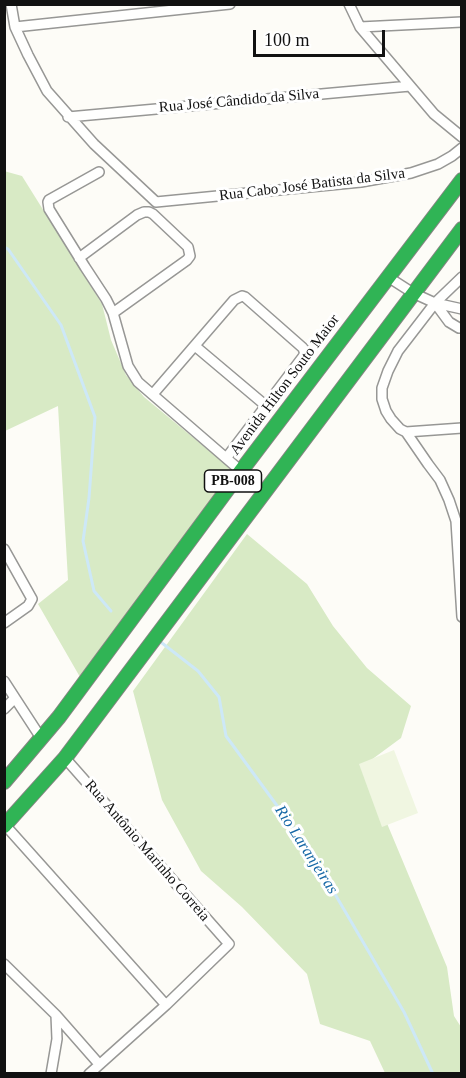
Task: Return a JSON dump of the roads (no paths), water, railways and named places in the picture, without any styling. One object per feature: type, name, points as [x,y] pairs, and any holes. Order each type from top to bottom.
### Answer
[{"type":"main road","name":"Avenida Hilton Souto Maior","points":[[4,782],[59,717],[241,471],[462,180]]},
{"type":"main road","name":"PB-008","points":[[5,825],[65,758],[462,228]]},
{"type":"street","points":[[11,4],[15,27],[28,55],[47,91],[68,117]]},
{"type":"street","points":[[15,27],[230,4]]},
{"type":"street","points":[[349,4],[360,27],[434,114],[458,134],[462,122]]},
{"type":"street","points":[[360,27],[462,22]]},
{"type":"street","name":"Rua José Cândido da Silva","points":[[68,117],[410,86]]},
{"type":"street","name":"Rua Cabo José Batista da Silva","points":[[68,117],[156,202],[361,182],[411,173],[438,164],[462,148]]},
{"type":"street","points":[[99,172],[57,195],[48,202],[49,209],[106,299],[113,313],[128,366],[138,382],[241,471]]},
{"type":"street","points":[[80,258],[144,212],[153,214],[188,247],[190,256],[187,260],[113,313]]},
{"type":"street","points":[[388,277],[413,293],[435,303],[462,309]]},
{"type":"street","points":[[462,277],[435,303],[398,351],[382,388],[382,399],[386,411],[406,432],[440,480],[459,521],[462,616]]},
{"type":"street","name":"Avenida Hilton Souto Maior","points":[[153,394],[234,300],[245,297],[303,348],[305,354],[226,457]]},
{"type":"street","points":[[435,303],[449,322],[462,328]]},
{"type":"street","points":[[195,346],[265,405]]},
{"type":"street","points":[[406,432],[462,428]]},
{"type":"street","points":[[4,549],[32,599],[28,606],[4,623]]},
{"type":"street","points":[[6,683],[41,738]]},
{"type":"street","points":[[4,709],[15,698]]},
{"type":"street","name":"Rua Antônio Marinho Correia","points":[[65,758],[229,944],[166,1005]]},
{"type":"street","points":[[5,825],[166,1005],[89,1074]]},
{"type":"street","points":[[4,964],[56,1015],[99,1064]]},
{"type":"street","points":[[51,1074],[57,1040],[56,1015]]},
{"type":"waterway","name":"Rio Laranjeiras","points":[[4,247],[8,249],[61,325],[95,417],[89,498],[83,541],[94,591],[111,611]]},
{"type":"waterway","name":"Rio Laranjeiras","points":[[162,643],[198,671],[219,697],[226,736],[308,848],[404,1012],[433,1074]]}]
